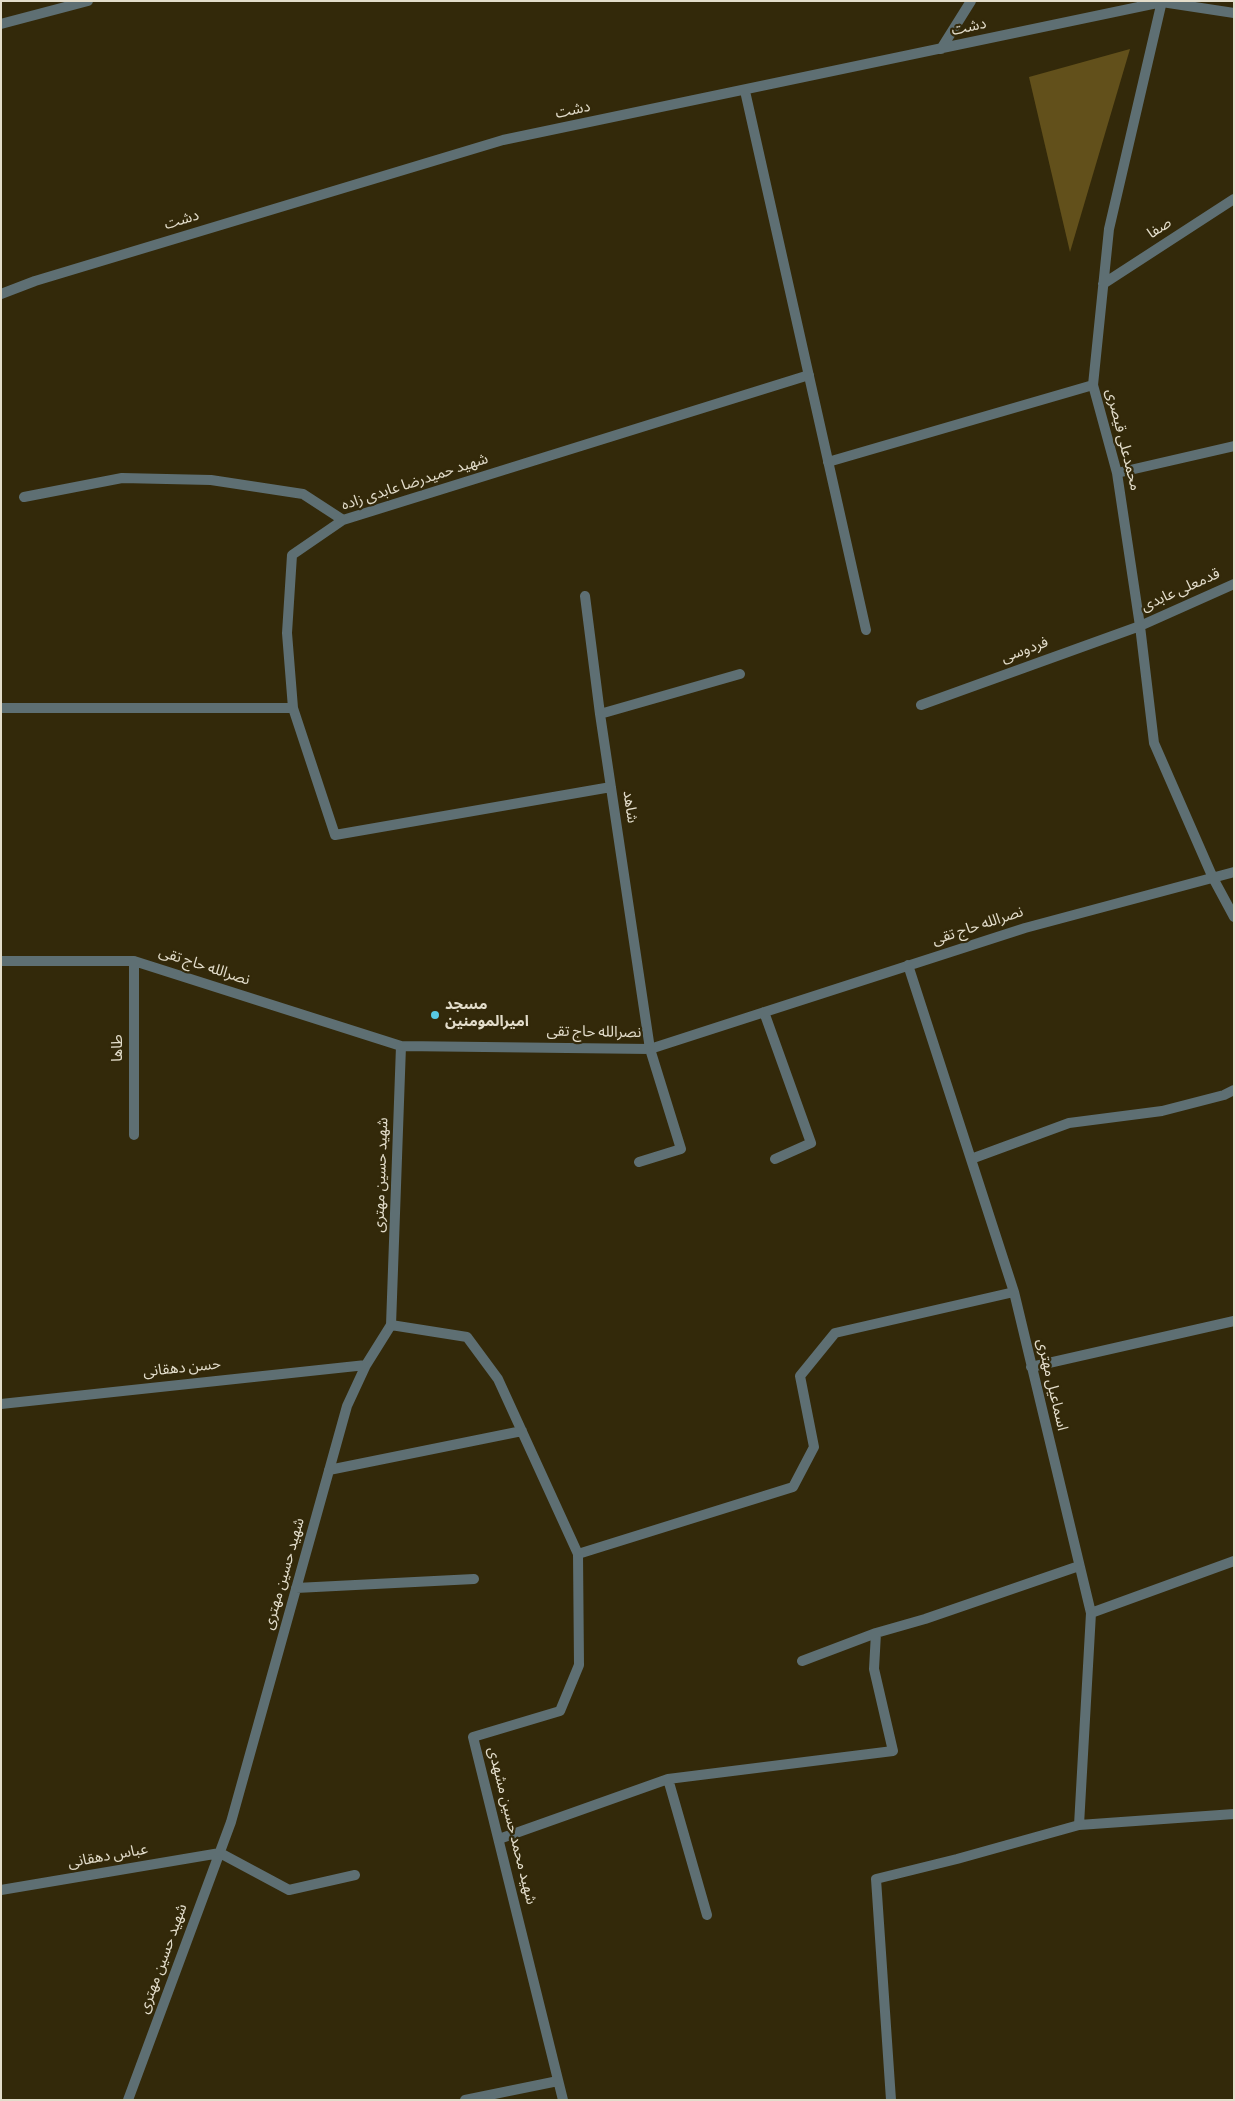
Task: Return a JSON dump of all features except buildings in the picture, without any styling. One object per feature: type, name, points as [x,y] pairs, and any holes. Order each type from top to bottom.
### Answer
[{"type":"street","points":[[1,24],[88,1]]},
{"type":"street","points":[[941,49],[971,1]]},
{"type":"street","points":[[1162,1],[1234,13]]},
{"type":"street","name":"دشت","points":[[1,294],[35,281],[503,140],[745,91],[1162,1]]},
{"type":"street","name":"محمدعلی قیصری","points":[[1162,1],[1108,229],[1093,384],[1117,473],[1140,626],[1154,743],[1214,878]]},
{"type":"street","points":[[745,91],[866,630]]},
{"type":"street","name":"صفا","points":[[1103,284],[1234,198]]},
{"type":"street","name":"شهید حمیدرضا عابدی زاده","points":[[611,787],[335,835],[294,708],[287,633],[292,555],[343,520],[809,375]]},
{"type":"street","points":[[828,462],[1093,384]]},
{"type":"street","points":[[1117,473],[1234,446]]},
{"type":"street","points":[[24,497],[122,478],[211,480],[303,494],[343,520]]},
{"type":"street","name":"قدمعلی عابدی","points":[[1140,626],[1234,584]]},
{"type":"street","name":"شاهد","points":[[585,596],[600,714],[650,1049],[681,1149],[639,1162]]},
{"type":"street","name":"فردوسی","points":[[920,705],[1140,626]]},
{"type":"street","points":[[600,714],[740,674]]},
{"type":"street","points":[[1,708],[294,708]]},
{"type":"street","name":"نصرالله حاج تقی","points":[[1,961],[134,961],[402,1046],[650,1049],[1025,928],[1234,872]]},
{"type":"street","points":[[1214,878],[1234,918]]},
{"type":"street","name":"طاها","points":[[134,961],[134,1135]]},
{"type":"street","name":"اسماعیل مهتری","points":[[908,965],[1014,1292],[1091,1613],[1079,1825]]},
{"type":"street","points":[[764,1012],[811,1143],[775,1159]]},
{"type":"street","name":"شهید حسین مهتری","points":[[128,2100],[231,1822],[347,1406],[366,1365],[391,1325],[402,1046]]},
{"type":"street","points":[[971,1159],[1069,1123],[1162,1111],[1224,1095],[1234,1090]]},
{"type":"street","points":[[578,1554],[793,1487],[814,1447],[800,1376],[835,1333],[1014,1292]]},
{"type":"street","points":[[1032,1367],[1234,1321]]},
{"type":"street","name":"شهید محمد حسین مشهدی","points":[[391,1325],[467,1337],[498,1379],[578,1554],[579,1666],[560,1711],[473,1737],[563,2100]]},
{"type":"street","name":"حسن دهقانی","points":[[1,1404],[366,1365]]},
{"type":"street","points":[[329,1470],[522,1430]]},
{"type":"street","points":[[1091,1613],[1234,1561]]},
{"type":"street","points":[[802,1662],[876,1633],[925,1619],[1079,1566]]},
{"type":"street","points":[[296,1588],[474,1579]]},
{"type":"street","points":[[498,1839],[668,1779],[893,1751],[874,1669],[876,1633]]},
{"type":"street","points":[[668,1779],[707,1915]]},
{"type":"street","points":[[891,2100],[876,1879],[1079,1825],[1234,1814]]},
{"type":"street","points":[[220,1853],[289,1890],[354,1875]]},
{"type":"street","name":"عباس دهقانی","points":[[1,1890],[220,1853]]},
{"type":"street","points":[[464,2100],[558,2081]]},
{"type":"shaded area","points":[[1130,49],[1070,252],[1029,77]]},
{"type":"place","name":"مسجد امیرالمومنین","points":[[435,1015]]}]
